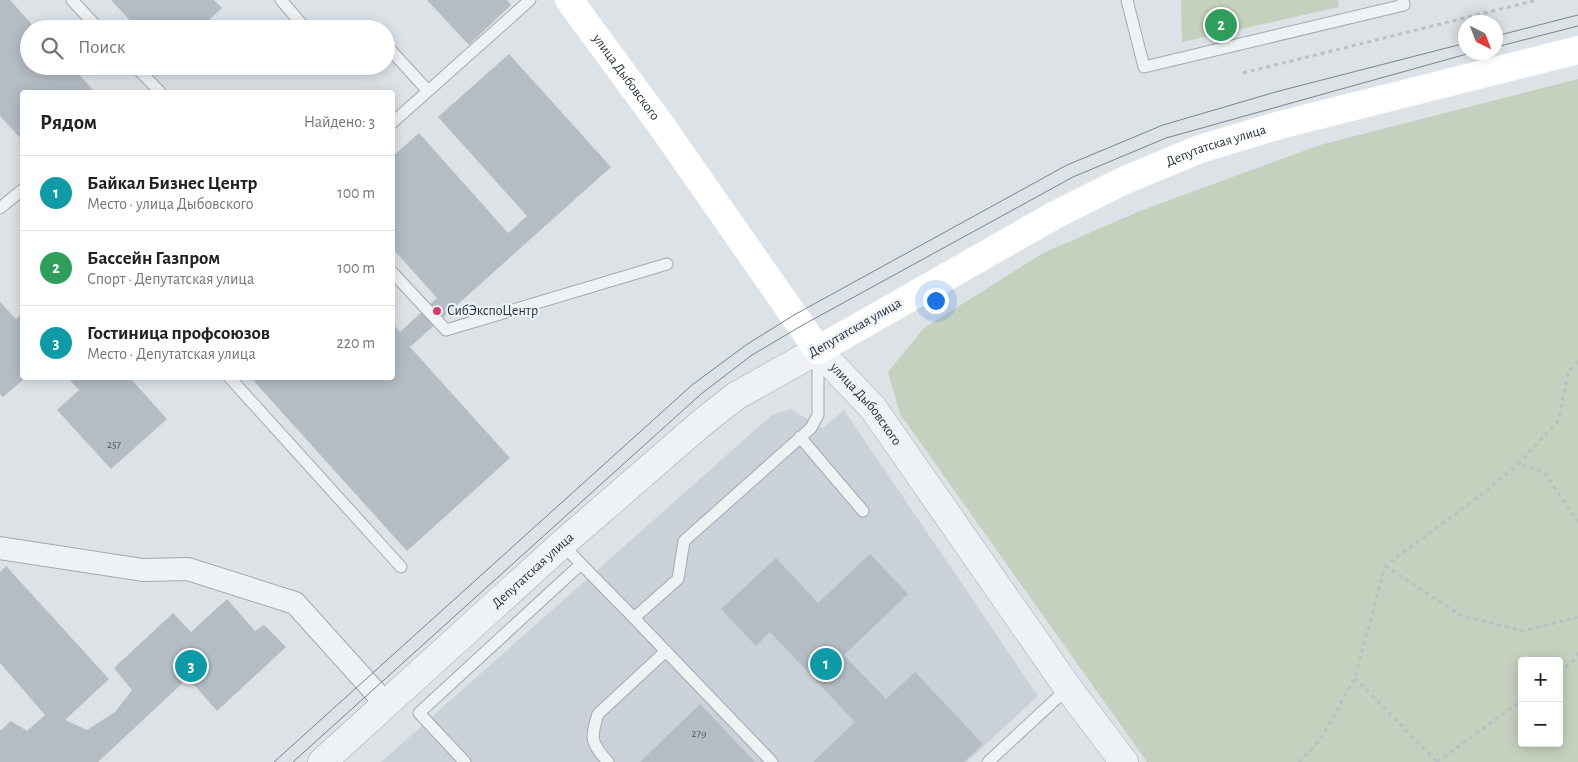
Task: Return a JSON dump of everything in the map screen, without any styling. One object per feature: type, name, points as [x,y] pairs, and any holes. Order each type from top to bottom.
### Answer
[{"type":"main road","name":"улица Дыбовского","points":[[569,0],[661,125],[818,350]]},
{"type":"main road","name":"Депутатская улица","points":[[818,350],[1055,214],[1123,181],[1200,149],[1280,126],[1578,50]]},
{"type":"street","name":"Депутатская улица","points":[[322,762],[562,544],[704,421],[736,396],[818,350]]},
{"type":"street","name":"улица Дыбовского","points":[[818,350],[873,408],[1068,688],[1124,762]]},
{"type":"street","points":[[0,548],[143,570],[188,569],[295,603],[386,704]]},
{"type":"lane","points":[[72,0],[91,20]]},
{"type":"lane","points":[[281,0],[298,20]]},
{"type":"lane","points":[[395,120],[530,0]]},
{"type":"lane","points":[[1127,0],[1144,67],[1404,5],[1403,0]]},
{"type":"lane","points":[[395,55],[428,92]]},
{"type":"lane","points":[[144,75],[158,90]]},
{"type":"lane","points":[[0,208],[20,192]]},
{"type":"lane","points":[[395,275],[446,330],[667,264]]},
{"type":"lane","points":[[634,618],[678,579],[684,541],[812,428],[818,415],[818,350]]},
{"type":"lane","points":[[232,380],[402,567]]},
{"type":"lane","points":[[800,437],[863,511]]},
{"type":"lane","points":[[562,544],[772,762]]},
{"type":"lane","points":[[465,762],[419,713],[581,564]]},
{"type":"lane","points":[[608,762],[593,743],[593,729],[598,714],[666,651]]},
{"type":"lane","points":[[988,762],[1068,688]]},
{"type":"path","points":[[1243,73],[1537,0]]},
{"type":"path","points":[[1299,762],[1320,740],[1354,678],[1385,566],[1485,492],[1518,464],[1559,420],[1568,372],[1578,360]]},
{"type":"path","points":[[1518,464],[1544,472],[1578,522]]},
{"type":"path","points":[[1385,566],[1462,616],[1524,631],[1578,617]]},
{"type":"path","points":[[1563,669],[1573,662],[1578,652]]},
{"type":"path","points":[[1354,678],[1437,762],[1519,702]]},
{"type":"shaded area","points":[[790,409],[823,428],[844,410],[1038,696],[967,762],[381,762],[772,415]]},
{"type":"green space","points":[[1181,0],[1338,0],[1339,7],[1182,42]]},
{"type":"green space","points":[[1578,79],[1578,762],[1147,762],[900,414],[888,372],[924,328],[1043,253],[1140,211],[1320,145]]},
{"type":"building","points":[[0,0],[10,0],[28,20],[20,20],[20,75],[79,75],[93,90],[20,90],[20,138],[0,116]]},
{"type":"building","points":[[111,0],[214,0],[222,8],[209,20],[130,20]]},
{"type":"building","points":[[427,0],[507,0],[511,5],[469,45]]},
{"type":"building","name":"СибЭкспоЦентр","points":[[509,54],[611,167],[410,347],[510,458],[407,551],[253,380],[395,380],[395,326],[400,332],[437,298],[395,251],[395,154],[419,133],[508,233],[527,216],[438,117]]},
{"type":"building","points":[[0,302],[16,319],[20,315],[20,380],[23,380],[3,397],[0,394]]},
{"type":"building","points":[[70,380],[132,380],[167,419],[111,469],[57,410],[79,390]]},
{"type":"building","points":[[870,554],[908,594],[844,655],[886,699],[915,672],[983,744],[964,762],[813,762],[855,722],[770,632],[756,646],[721,609],[776,558],[818,603]]},
{"type":"building","points":[[6,566],[109,679],[65,720],[87,730],[115,712],[132,690],[114,668],[173,613],[191,632],[227,599],[255,631],[264,625],[286,647],[217,711],[188,678],[98,762],[0,762],[0,731],[11,721],[27,731],[45,715],[0,663],[0,572]]},
{"type":"building","points":[[700,704],[755,762],[640,762]]},
{"type":"tram line","points":[[1503,34],[1578,15]]},
{"type":"tram line","points":[[1503,45],[1578,26]]},
{"type":"tram line","points":[[274,762],[692,385],[746,345],[794,315],[1067,165],[1163,125],[1279,91],[1458,45]]},
{"type":"tram line","points":[[293,762],[701,394],[752,355],[801,326],[1073,177],[1166,138],[1458,56]]},
{"type":"place","name":"Бассейн Газпром","points":[[1221,25]]},
{"type":"place","name":"СибЭкспоЦентр","points":[[437,311]]},
{"type":"place","name":"Байкал Бизнес Центр","points":[[826,664]]},
{"type":"place","name":"Гостиница профсоюзов","points":[[191,666]]}]
